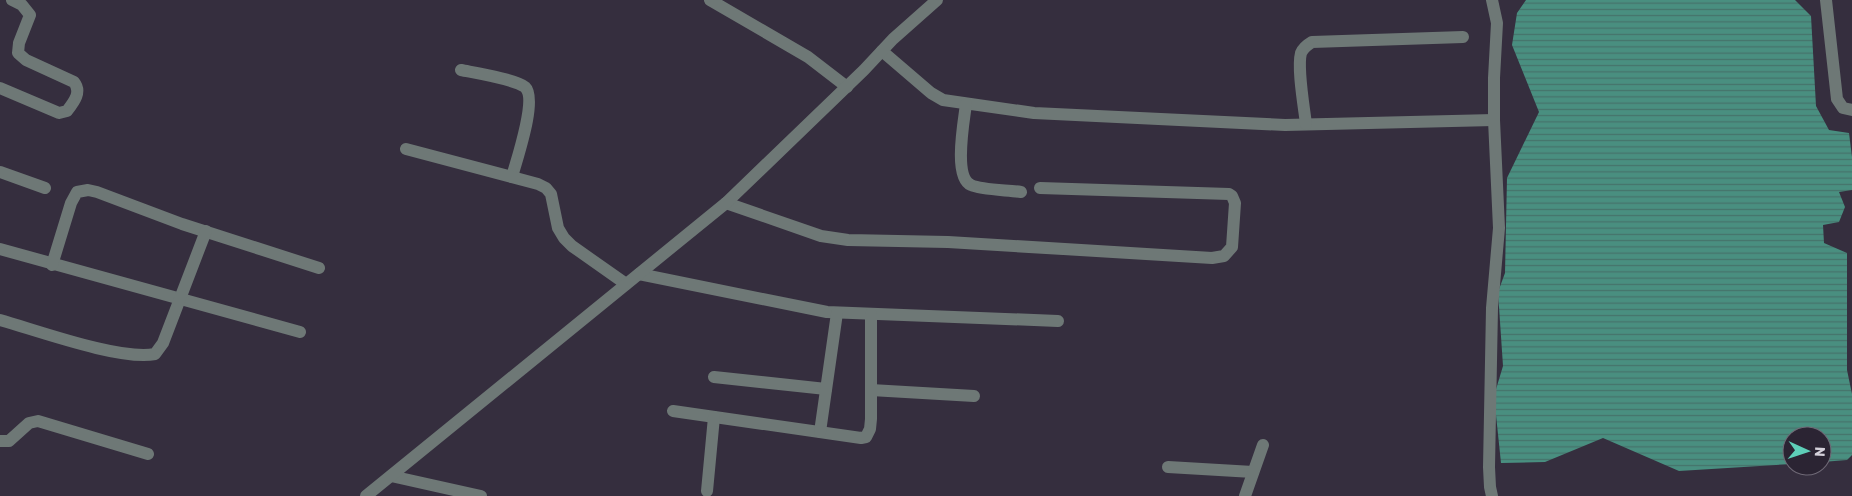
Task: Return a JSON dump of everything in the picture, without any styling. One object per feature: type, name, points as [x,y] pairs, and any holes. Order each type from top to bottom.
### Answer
[{"type":"street","points":[[0,88],[60,113],[67,111],[78,93],[74,82],[26,60],[18,53],[19,43],[30,15],[22,5],[12,0]]},
{"type":"street","points":[[710,0],[808,57],[846,87]]},
{"type":"street","points":[[366,496],[726,203],[846,87],[893,38],[937,0]]},
{"type":"street","points":[[1492,0],[1497,23],[1494,120],[1499,228],[1492,308],[1489,474],[1492,496]]},
{"type":"street","points":[[1826,0],[1836,99],[1843,108],[1852,110]]},
{"type":"street","points":[[1306,124],[1300,63],[1302,52],[1312,42],[1462,37]]},
{"type":"street","points":[[882,51],[931,93],[943,100],[1034,113],[1306,124],[1494,120]]},
{"type":"street","points":[[461,70],[516,82],[525,87],[528,92],[530,100],[529,113],[512,178]]},
{"type":"street","points":[[966,104],[961,159],[965,182],[973,186],[1021,192]]},
{"type":"street","points":[[406,149],[546,188],[551,194],[557,223],[564,238],[572,246],[626,284]]},
{"type":"street","points":[[0,172],[45,188]]},
{"type":"street","points":[[726,203],[822,236],[848,240],[948,242],[1212,258],[1224,256],[1232,247],[1235,203],[1229,194],[1040,188]]},
{"type":"street","points":[[52,265],[74,195],[80,191],[97,192],[206,231],[319,268]]},
{"type":"street","points":[[0,320],[99,348],[148,355],[155,354],[160,350],[206,231]]},
{"type":"street","points":[[0,249],[52,265],[300,332]]},
{"type":"street","points":[[639,274],[788,305],[837,312],[1058,321]]},
{"type":"street","points":[[820,432],[837,312]]},
{"type":"street","points":[[673,411],[862,438],[866,437],[870,429],[871,314]]},
{"type":"street","points":[[714,376],[826,388]]},
{"type":"street","points":[[871,390],[974,396]]},
{"type":"street","points":[[707,490],[714,417]]},
{"type":"street","points":[[0,441],[9,441],[30,423],[38,421],[148,454]]},
{"type":"street","points":[[1245,496],[1263,445]]},
{"type":"street","points":[[1168,467],[1253,472]]},
{"type":"street","points":[[391,476],[481,496]]},
{"type":"shaded area","points":[[1526,0],[1795,0],[1811,16],[1816,106],[1829,130],[1849,133],[1852,157],[1852,190],[1839,192],[1845,207],[1839,222],[1823,225],[1824,243],[1847,253],[1847,370],[1852,394],[1852,455],[1847,460],[1832,461],[1832,426],[1782,426],[1782,465],[1679,471],[1603,438],[1545,462],[1501,463],[1494,396],[1503,366],[1498,292],[1505,273],[1507,178],[1539,112],[1512,45],[1517,13]]}]
